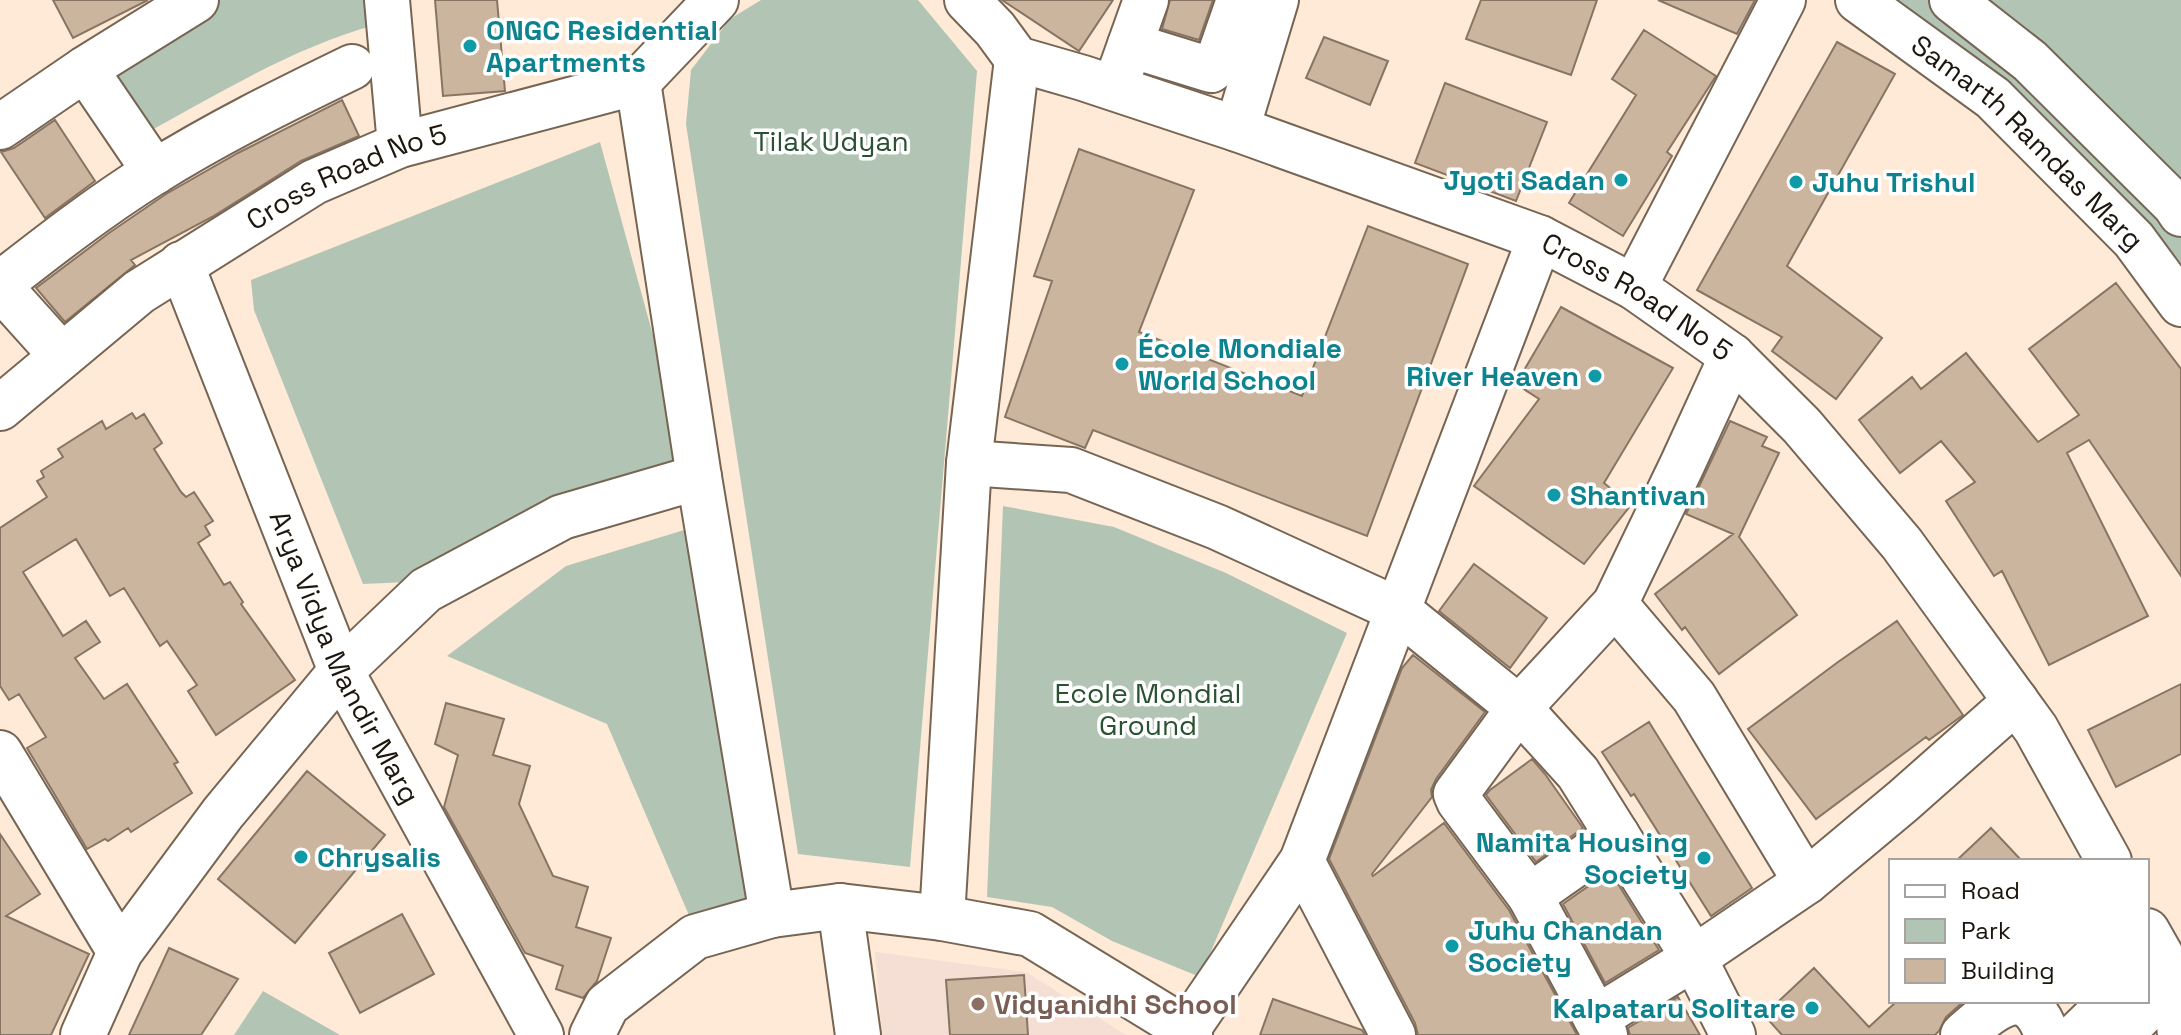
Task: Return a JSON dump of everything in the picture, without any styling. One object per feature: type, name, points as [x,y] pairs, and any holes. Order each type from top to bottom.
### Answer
[{"type":"street","points":[[0,127],[85,69],[196,0]]},
{"type":"street","points":[[387,0],[400,145]]},
{"type":"street","points":[[716,0],[638,82],[699,477],[772,915]]},
{"type":"street","points":[[942,918],[969,463],[1017,59],[995,29],[967,0]]},
{"type":"street","points":[[1114,88],[1146,0]]},
{"type":"street","points":[[1634,287],[1783,0]]},
{"type":"street","name":"Samarth Ramdas Marg","points":[[1858,0],[1993,98],[2134,240],[2181,304]]},
{"type":"street","name":"Samarth Ramdas Marg","points":[[1952,0],[2030,61],[2181,214]]},
{"type":"street","points":[[1130,45],[1211,70],[1254,1]]},
{"type":"street","points":[[1237,129],[1254,1]]},
{"type":"street","name":"Cross Road No 5","points":[[1017,59],[1237,129],[1540,238],[1634,287],[1732,356],[1802,426],[1902,544],[2036,729],[2108,859]]},
{"type":"street","points":[[62,356],[0,285],[122,193],[155,172],[232,126],[352,67]]},
{"type":"street","points":[[85,69],[155,172]]},
{"type":"street","name":"Cross Road No 5","points":[[0,408],[139,292],[314,182],[400,145],[638,82]]},
{"type":"street","points":[[592,1035],[607,1005],[695,937],[772,915],[840,906],[942,918],[1030,934],[1188,1032],[1302,861],[1540,238]]},
{"type":"street","name":"Arya Vidya Mandir Marg","points":[[181,264],[341,671],[541,1035]]},
{"type":"street","points":[[1732,356],[1615,604],[1519,708],[1458,790],[1457,798],[1530,896],[1600,1026],[1694,958],[1915,812],[2016,701]]},
{"type":"street","points":[[969,463],[1071,470],[1217,527],[1398,610],[1519,708],[1578,773],[1694,958],[1733,1035]]},
{"type":"street","points":[[83,1035],[120,952],[223,813],[341,671],[426,590],[562,517],[699,477]]},
{"type":"street","points":[[1615,604],[1694,697],[1806,882]]},
{"type":"street","points":[[0,753],[120,952]]},
{"type":"street","points":[[1530,896],[1617,835]]},
{"type":"street","points":[[1302,861],[1393,1035]]},
{"type":"street","points":[[840,906],[858,1035]]},
{"type":"street","points":[[2149,976],[2161,951]]},
{"type":"street","points":[[2161,951],[2180,1035]]},
{"type":"street","points":[[1963,1035],[1990,1011],[2011,1003]]},
{"type":"street","points":[[2018,1003],[2052,1025],[2107,1003]]},
{"type":"street","points":[[2120,1035],[2136,1003]]},
{"type":"shaded area","name":"Vidyanidhi School","points":[[875,952],[1026,972],[1126,1035],[882,1035]]},
{"type":"green space","points":[[220,0],[371,0],[375,25],[283,60],[137,138],[100,80]]},
{"type":"green space","name":"Tilak Udyan","points":[[761,0],[918,0],[977,71],[910,867],[798,854],[686,124],[691,70],[730,19]]},
{"type":"green space","points":[[1896,0],[2181,0],[2181,269],[2165,242],[2042,121],[1946,37]]},
{"type":"green space","points":[[600,142],[686,456],[468,544],[407,582],[363,584],[254,310],[251,280]]},
{"type":"green space","name":"Ecole Mondial Ground","points":[[1003,506],[1114,527],[1226,573],[1347,633],[1200,977],[1112,941],[1052,907],[987,897]]},
{"type":"green space","points":[[694,527],[756,893],[691,920],[607,724],[447,656],[566,566]]},
{"type":"green space","points":[[263,991],[340,1035],[234,1035]]},
{"type":"building","points":[[53,0],[148,0],[73,38]]},
{"type":"building","name":"ONGC Residential Apartments","points":[[435,0],[497,0],[505,91],[443,96]]},
{"type":"building","points":[[1002,0],[1113,0],[1079,51]]},
{"type":"building","points":[[1170,0],[1213,0],[1199,40],[1162,29]]},
{"type":"building","points":[[1481,0],[1597,0],[1571,75],[1466,39]]},
{"type":"building","points":[[1658,0],[1755,0],[1737,34]]},
{"type":"building","points":[[1644,30],[1716,76],[1667,152],[1672,156],[1623,236],[1569,203],[1636,95],[1612,79]]},
{"type":"building","points":[[1324,37],[1388,61],[1370,105],[1306,78]]},
{"type":"building","name":"Juhu Trishul","points":[[1837,42],[1895,74],[1787,266],[1882,338],[1836,399],[1772,351],[1782,337],[1697,290]]},
{"type":"building","points":[[1445,83],[1547,122],[1516,201],[1415,163]]},
{"type":"building","points":[[342,100],[359,136],[301,161],[212,217],[131,260],[135,265],[65,322],[36,288],[166,194]]},
{"type":"building","points":[[55,120],[95,181],[45,218],[1,152],[14,148]]},
{"type":"building","name":"École Mondiale World School","points":[[1079,149],[1194,190],[1139,332],[1302,396],[1368,226],[1468,264],[1367,536],[1093,430],[1085,448],[1005,417],[1052,281],[1034,276]]},
{"type":"building","points":[[2116,283],[2181,369],[2181,576],[2089,440],[2067,453],[2148,616],[2049,665],[2002,571],[1994,576],[1946,501],[1975,482],[1941,441],[1900,473],[1859,420],[1912,377],[1921,389],[1966,353],[2038,442],[2079,415],[2029,349]]},
{"type":"building","points":[[1561,307],[1673,368],[1604,483],[1631,505],[1584,564],[1474,486],[1539,399],[1516,384]]},
{"type":"building","points":[[132,413],[136,419],[144,414],[162,443],[154,449],[181,492],[186,497],[194,492],[213,521],[205,526],[210,535],[198,543],[224,585],[230,582],[243,602],[241,604],[295,680],[216,735],[188,691],[197,685],[167,641],[160,646],[124,588],[110,596],[76,539],[23,572],[63,636],[86,621],[100,642],[75,658],[104,699],[127,684],[178,762],[174,764],[192,793],[131,832],[128,828],[108,841],[105,839],[87,849],[27,748],[46,737],[19,694],[9,700],[0,686],[0,528],[47,497],[37,481],[44,477],[41,471],[63,457],[58,449],[102,421],[106,429]]},
{"type":"building","points":[[1730,421],[1767,437],[1762,446],[1779,453],[1739,537],[1797,615],[1719,674],[1685,627],[1682,630],[1655,594],[1733,534],[1686,514]]},
{"type":"building","points":[[1474,564],[1547,618],[1510,668],[1439,611]]},
{"type":"building","points":[[1897,621],[1963,715],[1929,740],[1926,737],[1816,819],[1748,729]]},
{"type":"building","name":"Juhu Chandan Society","points":[[1413,655],[1485,712],[1436,779],[1431,790],[1432,797],[1372,874],[1444,823],[1509,910],[1577,1035],[1418,1035],[1415,1023],[1329,859],[1402,668]]},
{"type":"building","points":[[2181,684],[2181,754],[2116,787],[2088,730]]},
{"type":"building","points":[[446,703],[504,719],[493,755],[530,766],[519,804],[553,876],[588,887],[576,927],[611,938],[597,981],[583,998],[556,989],[563,966],[525,953],[444,807],[458,755],[435,744]]},
{"type":"building","points":[[1649,722],[1752,888],[1711,916],[1634,794],[1631,796],[1602,752]]},
{"type":"building","points":[[1532,759],[1583,828],[1536,862],[1486,795]]},
{"type":"building","name":"Chrysalis","points":[[307,771],[385,835],[295,943],[218,879]]},
{"type":"building","points":[[1991,828],[2020,859],[1958,859]]},
{"type":"building","points":[[0,834],[40,894],[6,916],[89,954],[51,1035],[0,1035]]},
{"type":"building","points":[[1610,871],[1659,950],[1605,983],[1563,904]]},
{"type":"building","points":[[402,914],[434,974],[360,1013],[329,953]]},
{"type":"building","points":[[169,948],[238,979],[201,1035],[129,1035]]},
{"type":"building","name":"Kalpataru Solitare","points":[[1814,968],[1869,1027],[1895,1003],[1962,1003],[1946,1017],[1935,1035],[1782,1035],[1764,1015]]},
{"type":"building","name":"Vidyanidhi School","points":[[1024,975],[1028,1035],[950,1035],[946,980]]},
{"type":"building","points":[[1678,997],[1700,1035],[1630,1035],[1628,1028]]},
{"type":"building","points":[[1273,999],[1362,1030],[1365,1035],[1260,1035]]},
{"type":"place","name":"ONGC Residential Apartments","points":[[470,46]]},
{"type":"place","name":"Jyoti Sadan","points":[[1621,180]]},
{"type":"place","name":"Juhu Trishul","points":[[1796,182]]},
{"type":"place","name":"École Mondiale World School","points":[[1122,364]]},
{"type":"place","name":"River Heaven","points":[[1595,376]]},
{"type":"place","name":"Shantivan","points":[[1554,495]]},
{"type":"place","name":"Chrysalis","points":[[301,857]]},
{"type":"place","name":"Namita Housing Society","points":[[1704,858]]},
{"type":"place","name":"Juhu Chandan Society","points":[[1452,946]]},
{"type":"place","name":"Vidyanidhi School","points":[[978,1004]]},
{"type":"place","name":"Kalpataru Solitare","points":[[1812,1008]]}]
